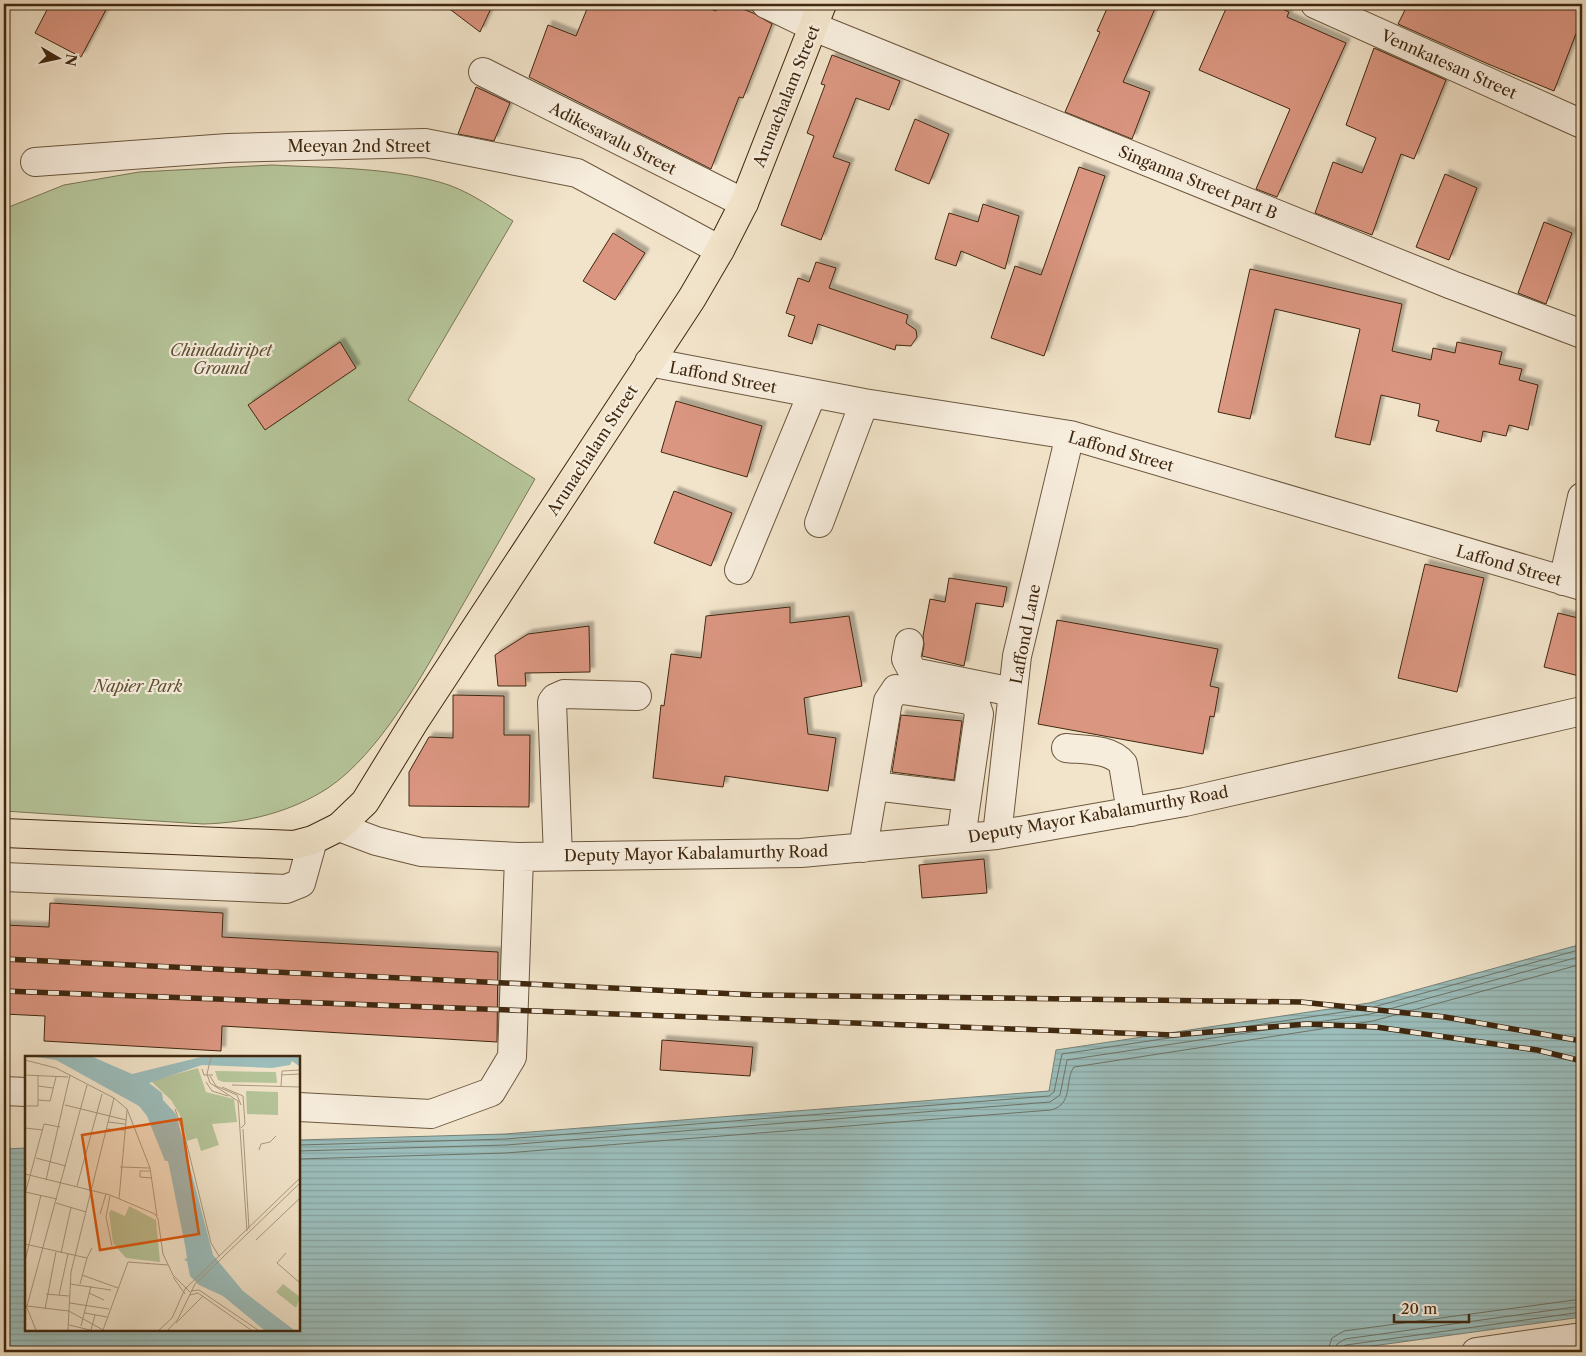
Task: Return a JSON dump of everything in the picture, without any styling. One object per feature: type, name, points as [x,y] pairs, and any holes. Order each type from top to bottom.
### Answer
[{"type":"main road","name":"Arunachalam Street","points":[[303,843],[339,827],[365,802],[422,710],[720,250],[744,203],[818,15]]},
{"type":"main road","points":[[4,833],[303,843]]},
{"type":"street","name":"Singanna Street part B","points":[[766,4],[818,15],[1452,286],[1582,334]]},
{"type":"street","name":"Vennkatesan Street","points":[[1315,4],[1582,124]]},
{"type":"street","name":"Adikesavalu Street","points":[[483,72],[744,203]]},
{"type":"street","name":"Meeyan 2nd Street","points":[[36,162],[228,148],[425,143],[578,173],[720,250]]},
{"type":"street","name":"Laffond Street","points":[[649,362],[812,394],[1070,435],[1572,584]]},
{"type":"street","points":[[739,570],[812,394]]},
{"type":"street","points":[[819,523],[864,403]]},
{"type":"street","name":"Laffond Lane","points":[[997,835],[1018,656],[1070,435]]},
{"type":"street","points":[[1572,584],[1582,497]]},
{"type":"street","points":[[908,643],[906,659],[913,672],[1014,692]]},
{"type":"street","points":[[863,848],[888,701],[896,689],[970,700],[976,705],[979,714],[961,838]]},
{"type":"street","points":[[558,856],[552,702],[555,698],[564,694],[637,696]]},
{"type":"street","name":"Deputy Mayor Kabalamurthy Road","points":[[339,827],[376,841],[421,852],[519,857],[802,854],[997,835],[1131,812],[1212,796],[1582,711]]},
{"type":"street","points":[[1066,748],[1101,752],[1118,758],[1123,764],[1131,812]]},
{"type":"street","points":[[874,786],[967,797]]},
{"type":"street","points":[[4,877],[286,889],[301,883],[303,843]]},
{"type":"street","points":[[300,1107],[431,1114],[491,1092],[512,1056],[519,857]]},
{"type":"street","points":[[4,1091],[25,1092]]},
{"type":"street","points":[[1476,1352],[1582,1337]]},
{"type":"green space","name":"Chindadiripet Ground","points":[[272,165],[356,169],[419,177],[459,189],[513,221],[408,400],[535,479],[429,664],[399,711],[365,755],[328,788],[284,810],[268,815],[219,823],[203,824],[4,811],[4,209],[64,185],[139,172]]},
{"type":"water","points":[[1582,944],[1582,1317],[1329,1352],[4,1352],[4,1149],[25,1148],[25,1331],[300,1331],[300,1140],[505,1134],[1049,1091],[1056,1050],[1369,1003]]},
{"type":"building","points":[[50,4],[109,4],[81,57],[35,33]]},
{"type":"building","points":[[443,4],[493,4],[480,32]]},
{"type":"building","points":[[589,4],[608,4],[623,10],[625,4],[697,4],[716,11],[719,4],[730,4],[753,13],[772,24],[743,98],[739,97],[711,169],[529,77],[548,25],[576,36]]},
{"type":"building","points":[[1109,4],[1157,4],[1123,82],[1150,92],[1132,139],[1065,112],[1100,32],[1097,31]]},
{"type":"building","points":[[1228,4],[1271,4],[1289,12],[1287,17],[1346,43],[1277,197],[1256,189],[1290,109],[1199,70]]},
{"type":"building","points":[[1408,4],[1582,4],[1582,18],[1554,91],[1398,24]]},
{"type":"building","points":[[1374,48],[1446,80],[1414,159],[1401,154],[1372,235],[1315,213],[1333,162],[1362,173],[1376,138],[1346,125]]},
{"type":"building","points":[[832,55],[900,81],[889,110],[856,98],[833,157],[850,163],[821,240],[781,225],[814,136],[807,133],[825,85],[821,84]]},
{"type":"building","points":[[476,87],[510,103],[494,141],[458,134]]},
{"type":"building","points":[[915,119],[949,134],[929,184],[895,170]]},
{"type":"building","points":[[1079,167],[1105,176],[1044,356],[991,338],[1015,266],[1041,275]]},
{"type":"building","points":[[1445,174],[1477,188],[1449,260],[1416,247]]},
{"type":"building","points":[[983,204],[1019,216],[1005,269],[961,251],[956,266],[935,259],[949,213],[978,222]]},
{"type":"building","points":[[1544,222],[1572,233],[1546,304],[1518,293]]},
{"type":"building","points":[[613,233],[645,253],[615,300],[583,281]]},
{"type":"building","points":[[816,262],[836,268],[829,288],[908,315],[906,323],[916,330],[917,337],[911,346],[896,345],[895,350],[818,324],[812,344],[788,336],[795,316],[786,313],[798,278],[809,282]]},
{"type":"building","points":[[1250,269],[1402,304],[1392,351],[1431,360],[1433,348],[1455,353],[1457,342],[1502,352],[1499,364],[1522,369],[1519,380],[1538,385],[1528,430],[1509,425],[1506,436],[1483,431],[1481,442],[1436,431],[1439,421],[1418,416],[1420,404],[1381,395],[1370,445],[1335,437],[1360,329],[1275,309],[1250,419],[1218,412]]},
{"type":"building","points":[[340,342],[356,368],[265,430],[248,405]]},
{"type":"building","points":[[676,401],[762,426],[747,477],[661,452]]},
{"type":"building","points":[[674,491],[732,513],[711,566],[654,543]]},
{"type":"building","points":[[1425,564],[1484,578],[1457,692],[1398,678]]},
{"type":"building","points":[[949,578],[1007,587],[1003,607],[976,603],[964,666],[922,656],[923,636],[930,599],[945,602]]},
{"type":"building","points":[[790,607],[790,623],[849,616],[862,686],[804,698],[808,734],[836,738],[828,791],[725,776],[723,787],[653,778],[661,705],[664,706],[671,654],[701,658],[706,616]]},
{"type":"building","points":[[1558,613],[1582,619],[1582,664],[1579,676],[1544,667]]},
{"type":"building","points":[[1057,620],[1218,649],[1210,686],[1219,688],[1214,717],[1210,716],[1203,754],[1038,724]]},
{"type":"building","points":[[589,626],[590,672],[525,673],[526,686],[498,686],[495,655],[528,634]]},
{"type":"building","points":[[453,695],[504,696],[504,735],[530,735],[529,807],[409,806],[409,772],[429,737],[453,738]]},
{"type":"building","points":[[901,715],[962,721],[954,780],[892,772]]},
{"type":"building","points":[[984,859],[987,893],[922,898],[919,865]]},
{"type":"building","points":[[50,903],[223,913],[222,937],[498,952],[497,1042],[222,1026],[221,1051],[44,1041],[45,1016],[4,1014],[4,925],[49,927]]},
{"type":"building","points":[[662,1040],[753,1047],[750,1076],[660,1070]]},
{"type":"railway","points":[[4,959],[758,995],[1301,1002],[1445,1017],[1582,1041]]},
{"type":"railway","points":[[4,991],[1173,1035],[1307,1024],[1376,1027],[1537,1050],[1582,1061]]},
{"type":"park label","name":"Napier Park","points":[[138,686]]}]
